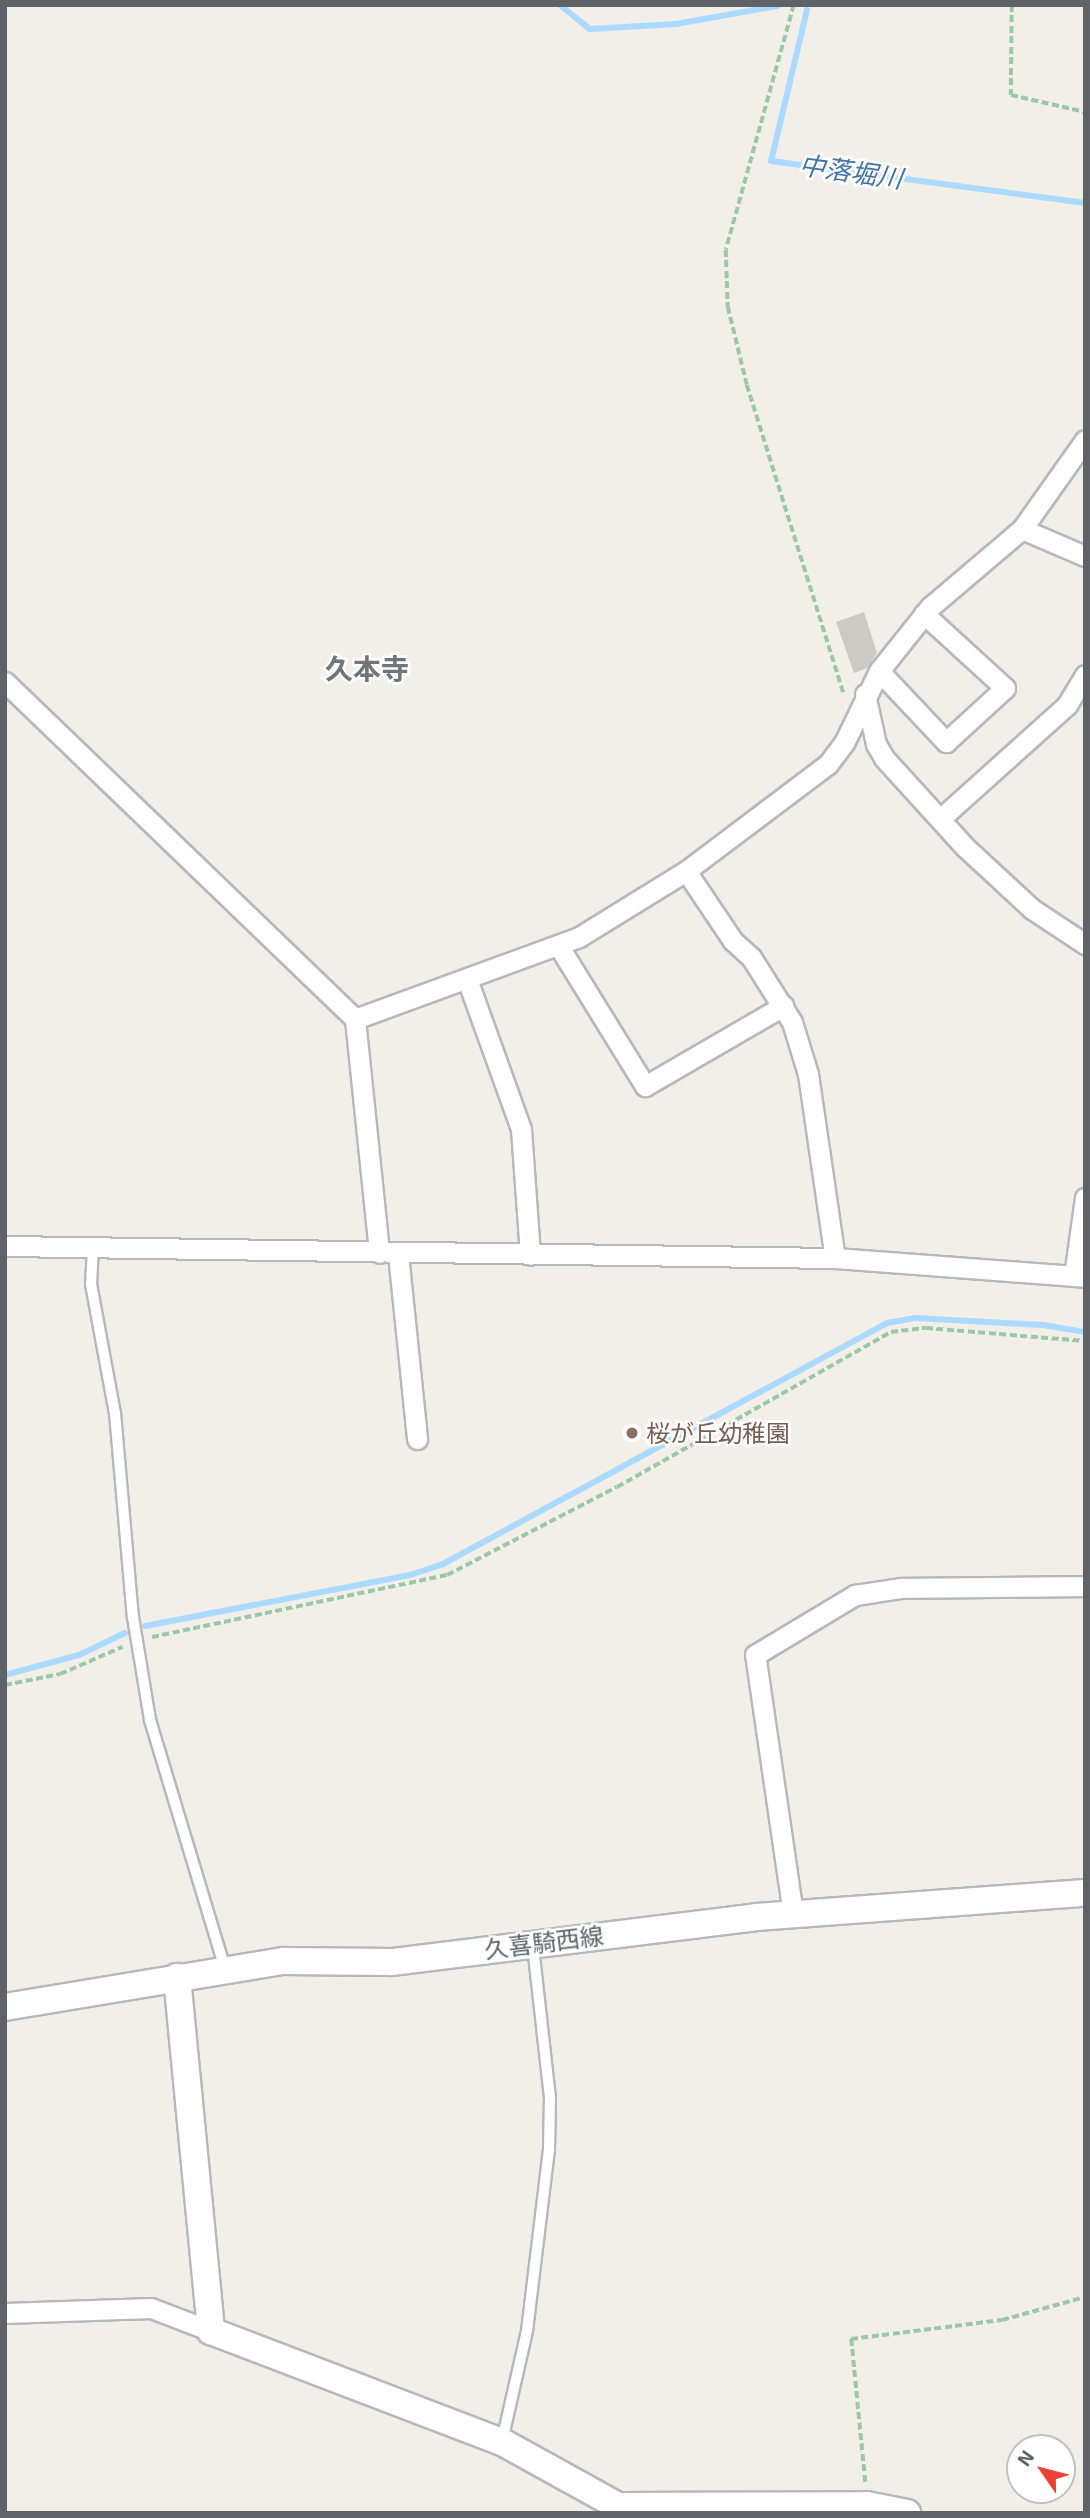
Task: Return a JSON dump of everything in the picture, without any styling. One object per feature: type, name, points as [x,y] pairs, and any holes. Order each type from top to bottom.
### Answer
[{"type":"street","points":[[355,1019],[579,937],[686,871],[828,764],[844,743],[864,694],[878,671],[924,614],[1022,529],[1085,440]]},
{"type":"street","points":[[1022,529],[1085,556]]},
{"type":"street","points":[[878,671],[946,742],[1004,688],[924,614]]},
{"type":"street","points":[[940,819],[1067,705],[1085,675]]},
{"type":"street","points":[[5,682],[355,1019],[417,1439]]},
{"type":"street","points":[[864,694],[876,744],[940,819],[1032,909],[1085,944]]},
{"type":"street","points":[[686,871],[706,905],[733,941],[751,957],[783,1006],[808,1074],[835,1258]]},
{"type":"street","points":[[558,945],[645,1086],[783,1006]]},
{"type":"street","points":[[467,979],[522,1129],[530,1255]]},
{"type":"street","points":[[5,1246],[835,1258],[1079,1276],[1085,1198]]},
{"type":"street","points":[[793,1914],[755,1655],[855,1595],[901,1588],[1085,1586]]},
{"type":"street","name":"久喜騎西線","points":[[5,2007],[284,1961],[392,1962],[533,1943],[793,1914],[1085,1893]]},
{"type":"street","points":[[177,1977],[211,2331]]},
{"type":"street","points":[[5,2313],[150,2308],[502,2442],[618,2506],[648,2509],[867,2505],[907,2513]]},
{"type":"lane","points":[[93,1247],[91,1284],[115,1413],[137,1641],[150,1720],[225,1970]]},
{"type":"lane","points":[[502,2442],[527,2331],[549,2150],[550,2098],[533,1943]]},
{"type":"path","points":[[794,5],[726,250],[728,307],[747,385],[853,721]]},
{"type":"path","points":[[1012,5],[1011,95],[1085,111]]},
{"type":"path","points":[[5,1685],[60,1674],[137,1641],[447,1575],[617,1487],[891,1332],[926,1328],[1085,1342]]},
{"type":"path","points":[[867,2505],[852,2339],[1002,2320],[1085,2297]]},
{"type":"building","points":[[864,612],[877,653],[867,668],[854,673],[836,622]]},
{"type":"waterway","name":"中落堀川","points":[[560,5],[590,29],[676,24],[777,6]]},
{"type":"waterway","name":"中落堀川","points":[[807,10],[771,161],[1085,203]]},
{"type":"waterway","points":[[145,1626],[410,1575],[443,1564],[887,1323],[916,1318],[1043,1325],[1085,1332]]},
{"type":"waterway","points":[[5,1675],[79,1655],[125,1633]]},
{"type":"place","name":"桜が丘幼稚園","points":[[632,1433]]},
{"type":"district","name":"久本寺","points":[[367,668]]}]
